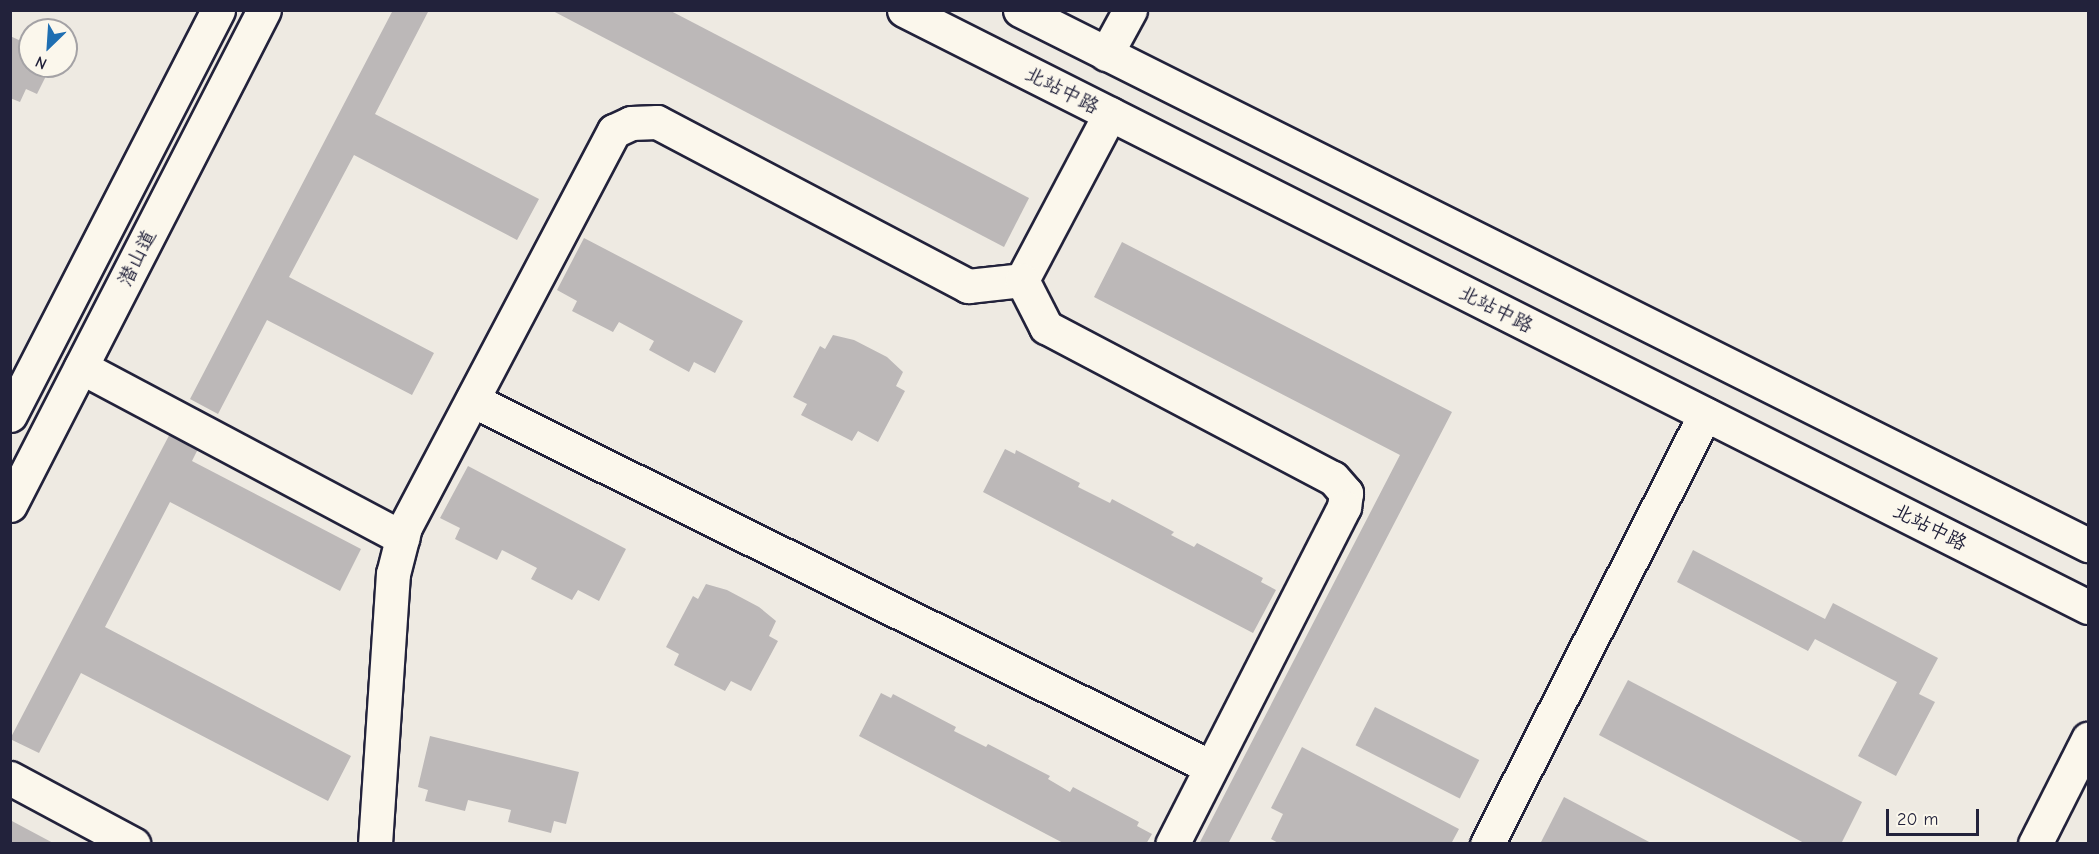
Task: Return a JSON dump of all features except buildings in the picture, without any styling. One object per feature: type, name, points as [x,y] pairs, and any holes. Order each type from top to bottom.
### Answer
[{"type":"main road","name":"潜山道","points":[[10,415],[218,10]]},
{"type":"main road","name":"潜山道","points":[[10,505],[264,10]]},
{"type":"main road","name":"北站中路","points":[[904,10],[2088,607]]},
{"type":"main road","points":[[1020,10],[2088,545]]},
{"type":"main road","points":[[1106,54],[1130,10]]},
{"type":"main road","points":[[1022,280],[1110,114]]},
{"type":"main road","points":[[375,843],[393,574],[405,527],[614,131],[631,123],[657,122],[968,286],[1022,280]]},
{"type":"main road","points":[[1022,280],[1046,327],[1333,478],[1346,493],[1344,507],[1172,843]]},
{"type":"main road","points":[[81,367],[402,538]]},
{"type":"main road","points":[[472,400],[1212,767]]},
{"type":"main road","points":[[1486,843],[1705,414]]},
{"type":"main road","points":[[2035,843],[2088,739]]},
{"type":"main road","points":[[10,778],[133,843]]}]
